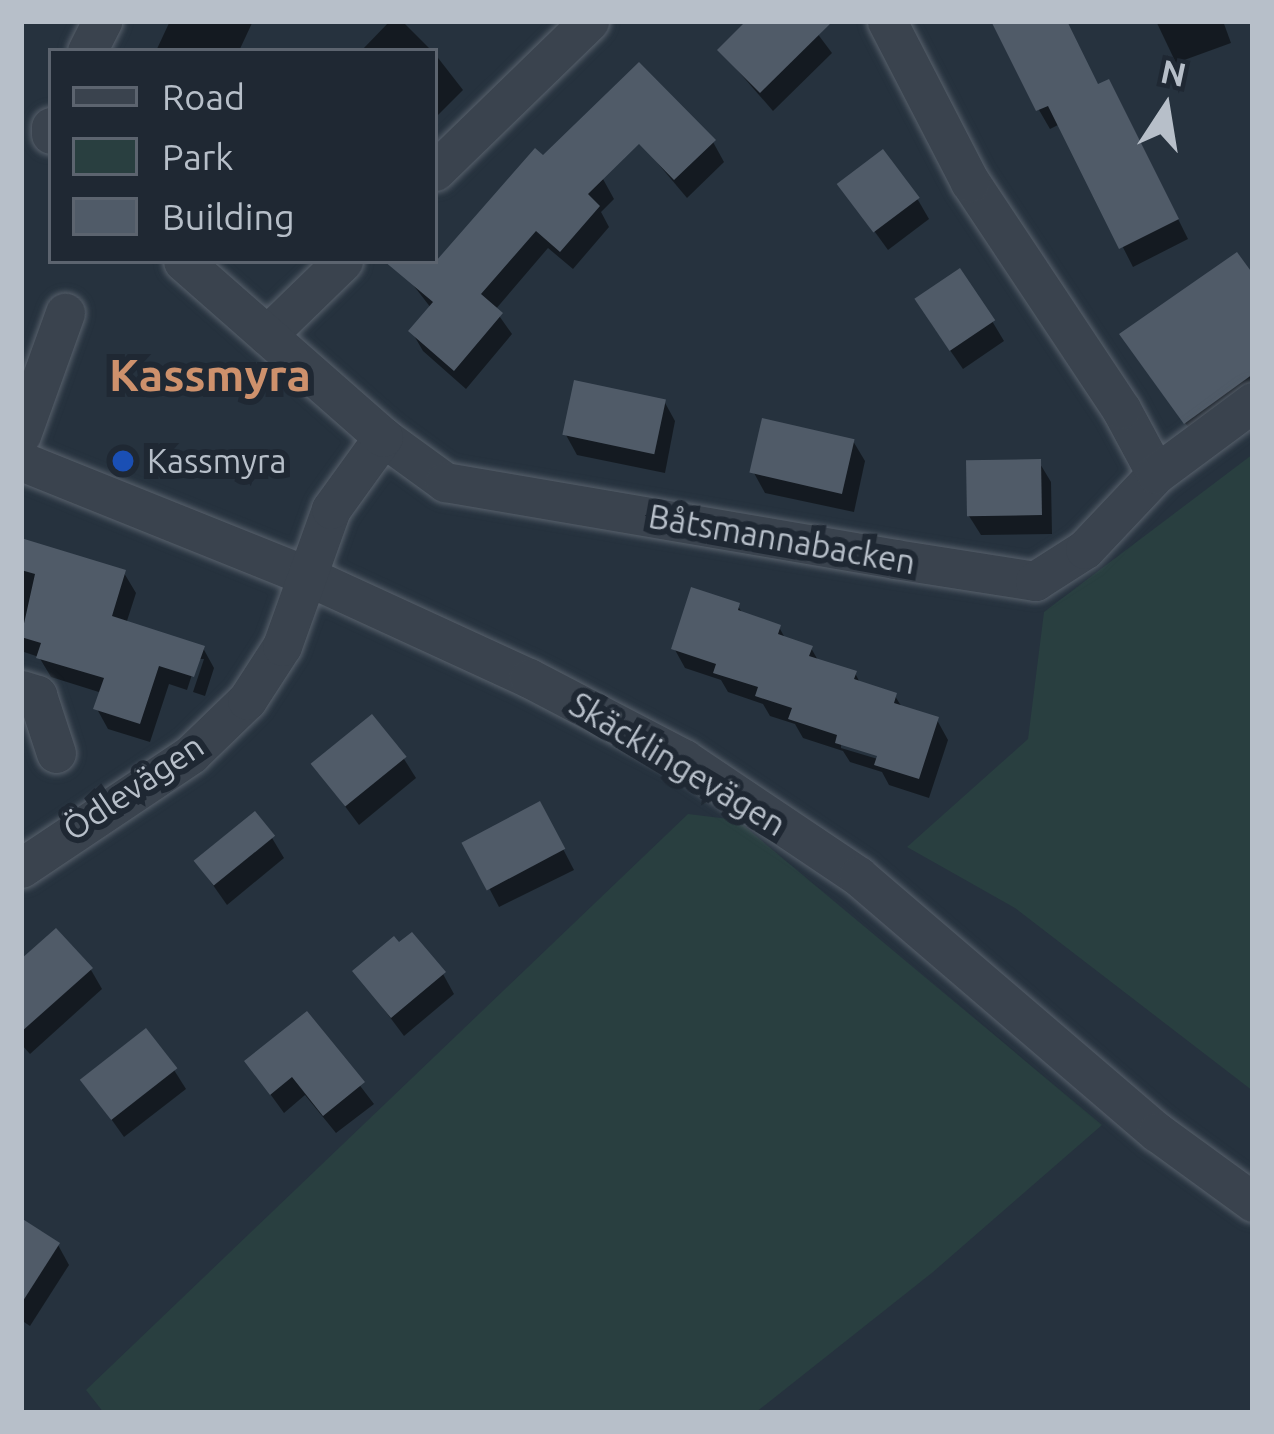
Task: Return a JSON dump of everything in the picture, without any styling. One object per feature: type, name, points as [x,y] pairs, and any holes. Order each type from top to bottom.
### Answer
[{"type":"street","points":[[88,48],[102,21]]},
{"type":"street","points":[[438,168],[589,21]]},
{"type":"street","points":[[887,21],[970,182],[1121,409],[1156,474]]},
{"type":"street","name":"Båtsmannabacken","points":[[186,264],[383,437],[445,482],[1035,581],[1085,549],[1156,474],[1253,402]]},
{"type":"street","points":[[267,334],[340,264]]},
{"type":"street","points":[[21,435],[65,313]]},
{"type":"street","name":"Ödlevägen","points":[[21,868],[190,754],[248,700],[282,646],[331,509],[383,437]]},
{"type":"street","name":"Skäcklingevägen","points":[[21,461],[307,576],[530,678],[703,772],[858,876],[1157,1132],[1253,1202]]},
{"type":"street","points":[[21,690],[37,695],[56,752]]},
{"type":"green space","points":[[1253,454],[1253,1091],[1015,908],[907,847],[1028,739],[1044,612]]},
{"type":"green space","points":[[688,814],[737,820],[1102,1125],[933,1272],[755,1413],[104,1413],[86,1390]]},
{"type":"building","points":[[746,21],[833,21],[760,93],[717,50]]},
{"type":"building","points":[[991,21],[1067,21],[1098,84],[1109,79],[1179,219],[1119,249],[1048,106],[1036,111]]},
{"type":"building","points":[[639,62],[716,140],[674,180],[639,144],[588,194],[600,206],[560,252],[536,231],[481,294],[503,313],[454,371],[408,331],[433,302],[388,264],[438,264],[535,148],[543,155]]},
{"type":"building","points":[[883,149],[920,198],[873,233],[837,184]]},
{"type":"building","points":[[1237,252],[1253,274],[1253,374],[1184,424],[1119,334]]},
{"type":"building","points":[[960,268],[995,320],[950,351],[914,299]]},
{"type":"building","points":[[574,380],[666,400],[654,454],[562,435]]},
{"type":"building","points":[[762,418],[855,439],[842,494],[749,473]]},
{"type":"building","points":[[1041,459],[1042,515],[967,516],[966,460]]},
{"type":"building","points":[[21,538],[126,570],[112,616],[205,646],[194,677],[159,666],[140,724],[93,709],[104,678],[36,658],[41,643],[21,637],[35,574],[21,570]]},
{"type":"building","points":[[691,587],[740,603],[738,610],[781,625],[778,634],[813,646],[809,656],[857,671],[854,679],[897,693],[894,703],[939,717],[919,779],[874,765],[877,756],[835,743],[837,735],[788,719],[792,708],[755,696],[758,687],[713,673],[716,664],[671,649]]},
{"type":"building","points":[[372,714],[407,757],[345,806],[311,764]]},
{"type":"building","points":[[540,801],[565,849],[487,890],[461,843]]},
{"type":"building","points":[[255,811],[275,836],[214,886],[194,861]]},
{"type":"building","points":[[56,928],[93,968],[21,1032],[21,959]]},
{"type":"building","points":[[412,932],[446,972],[391,1018],[352,971],[394,936],[399,942]]},
{"type":"building","points":[[307,1011],[365,1082],[323,1116],[292,1077],[270,1095],[244,1061]]},
{"type":"building","points":[[146,1028],[177,1068],[111,1120],[80,1080]]},
{"type":"building","points":[[21,1218],[60,1243],[21,1304]]},
{"type":"place","name":"Kassmyra","points":[[123,461]]},
{"type":"district","name":"Kassmyra","points":[[210,375]]}]
